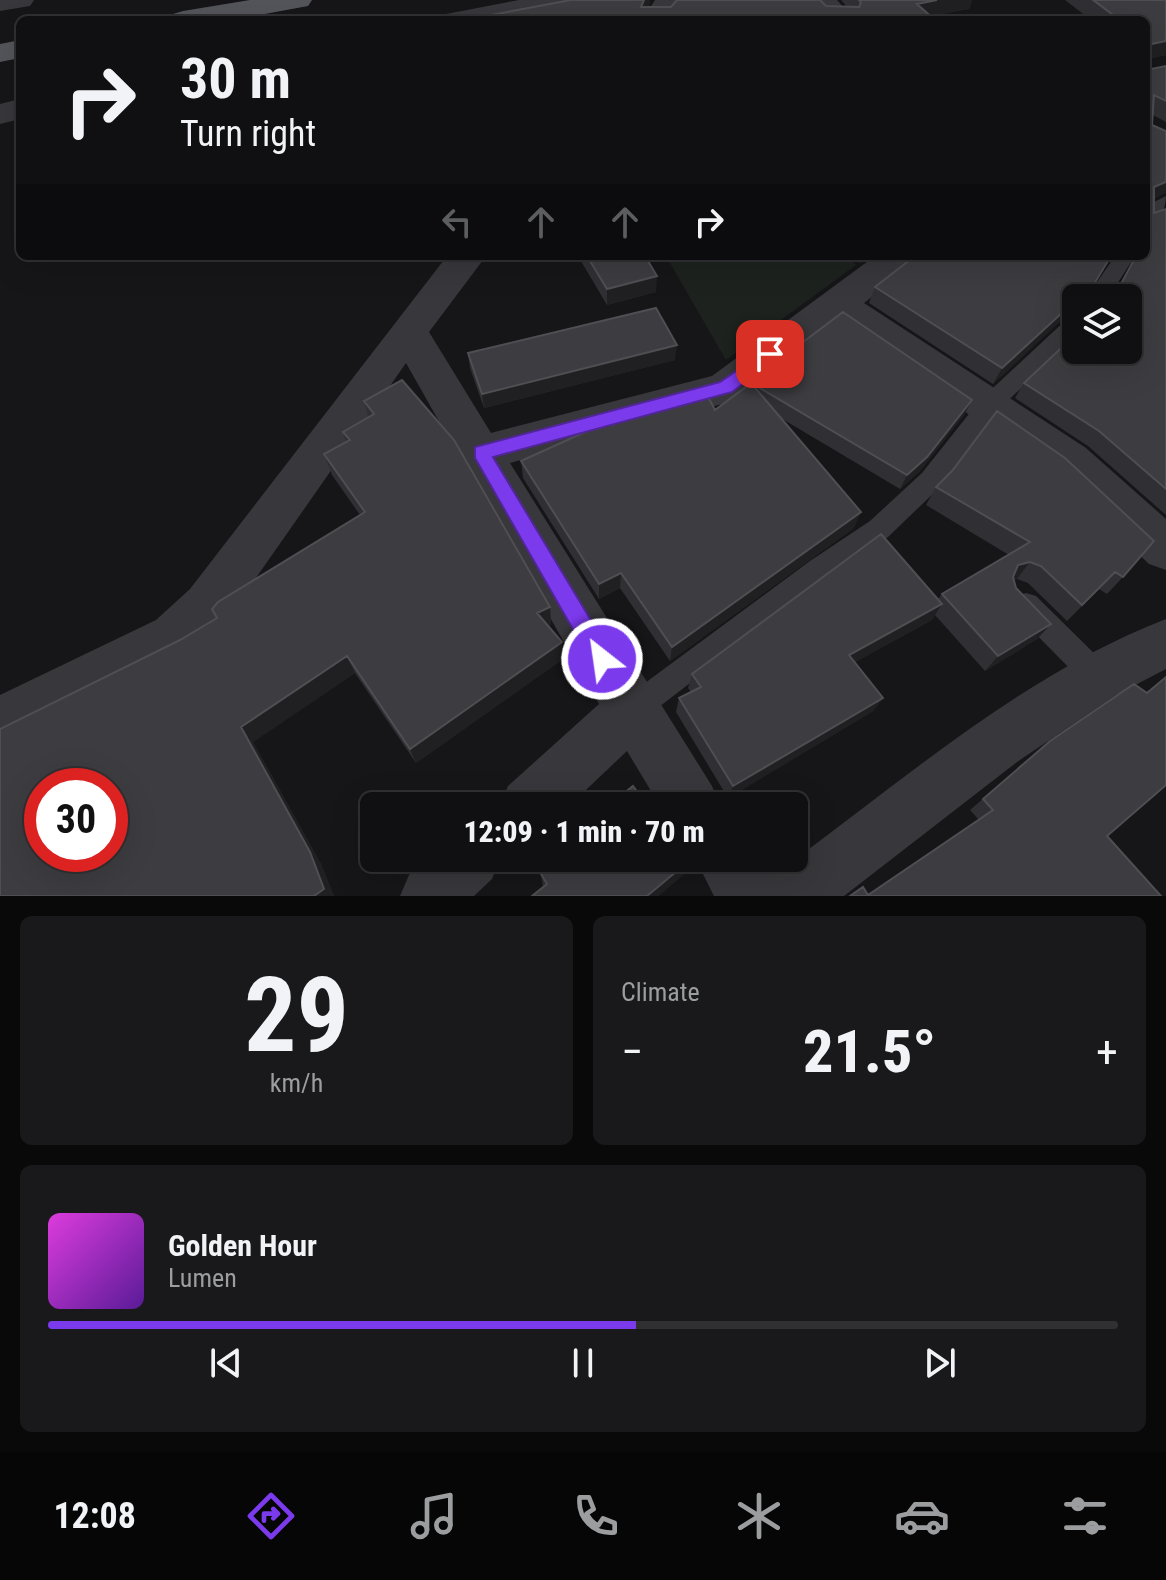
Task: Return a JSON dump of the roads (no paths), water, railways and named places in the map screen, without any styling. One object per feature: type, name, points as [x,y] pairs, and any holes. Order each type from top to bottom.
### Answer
[{"type":"main road","points":[[206,16],[298,0]]},
{"type":"street","points":[[0,3],[20,0]]},
{"type":"street","points":[[478,16],[565,0]]},
{"type":"street","points":[[821,0],[837,16]]},
{"type":"street","points":[[0,723],[174,637],[208,605],[408,331],[464,260]]},
{"type":"street","points":[[481,453],[725,388],[895,260]]},
{"type":"street","points":[[838,304],[1070,461],[1166,549]]},
{"type":"street","points":[[408,331],[683,792]]},
{"type":"street","points":[[780,896],[818,879],[998,743],[1098,677],[1166,643]]},
{"type":"street","points":[[543,792],[632,710]]},
{"type":"street","points":[[430,896],[456,872]]},
{"type":"street","points":[[733,872],[748,896]]},
{"type":"lane","points":[[1150,215],[1156,206],[1166,202]]},
{"type":"lane","points":[[1106,284],[1122,260]]},
{"type":"lane","points":[[632,710],[819,569],[879,529],[931,480],[988,406],[1062,336]]},
{"type":"lane","points":[[1016,594],[1098,677]]}]
